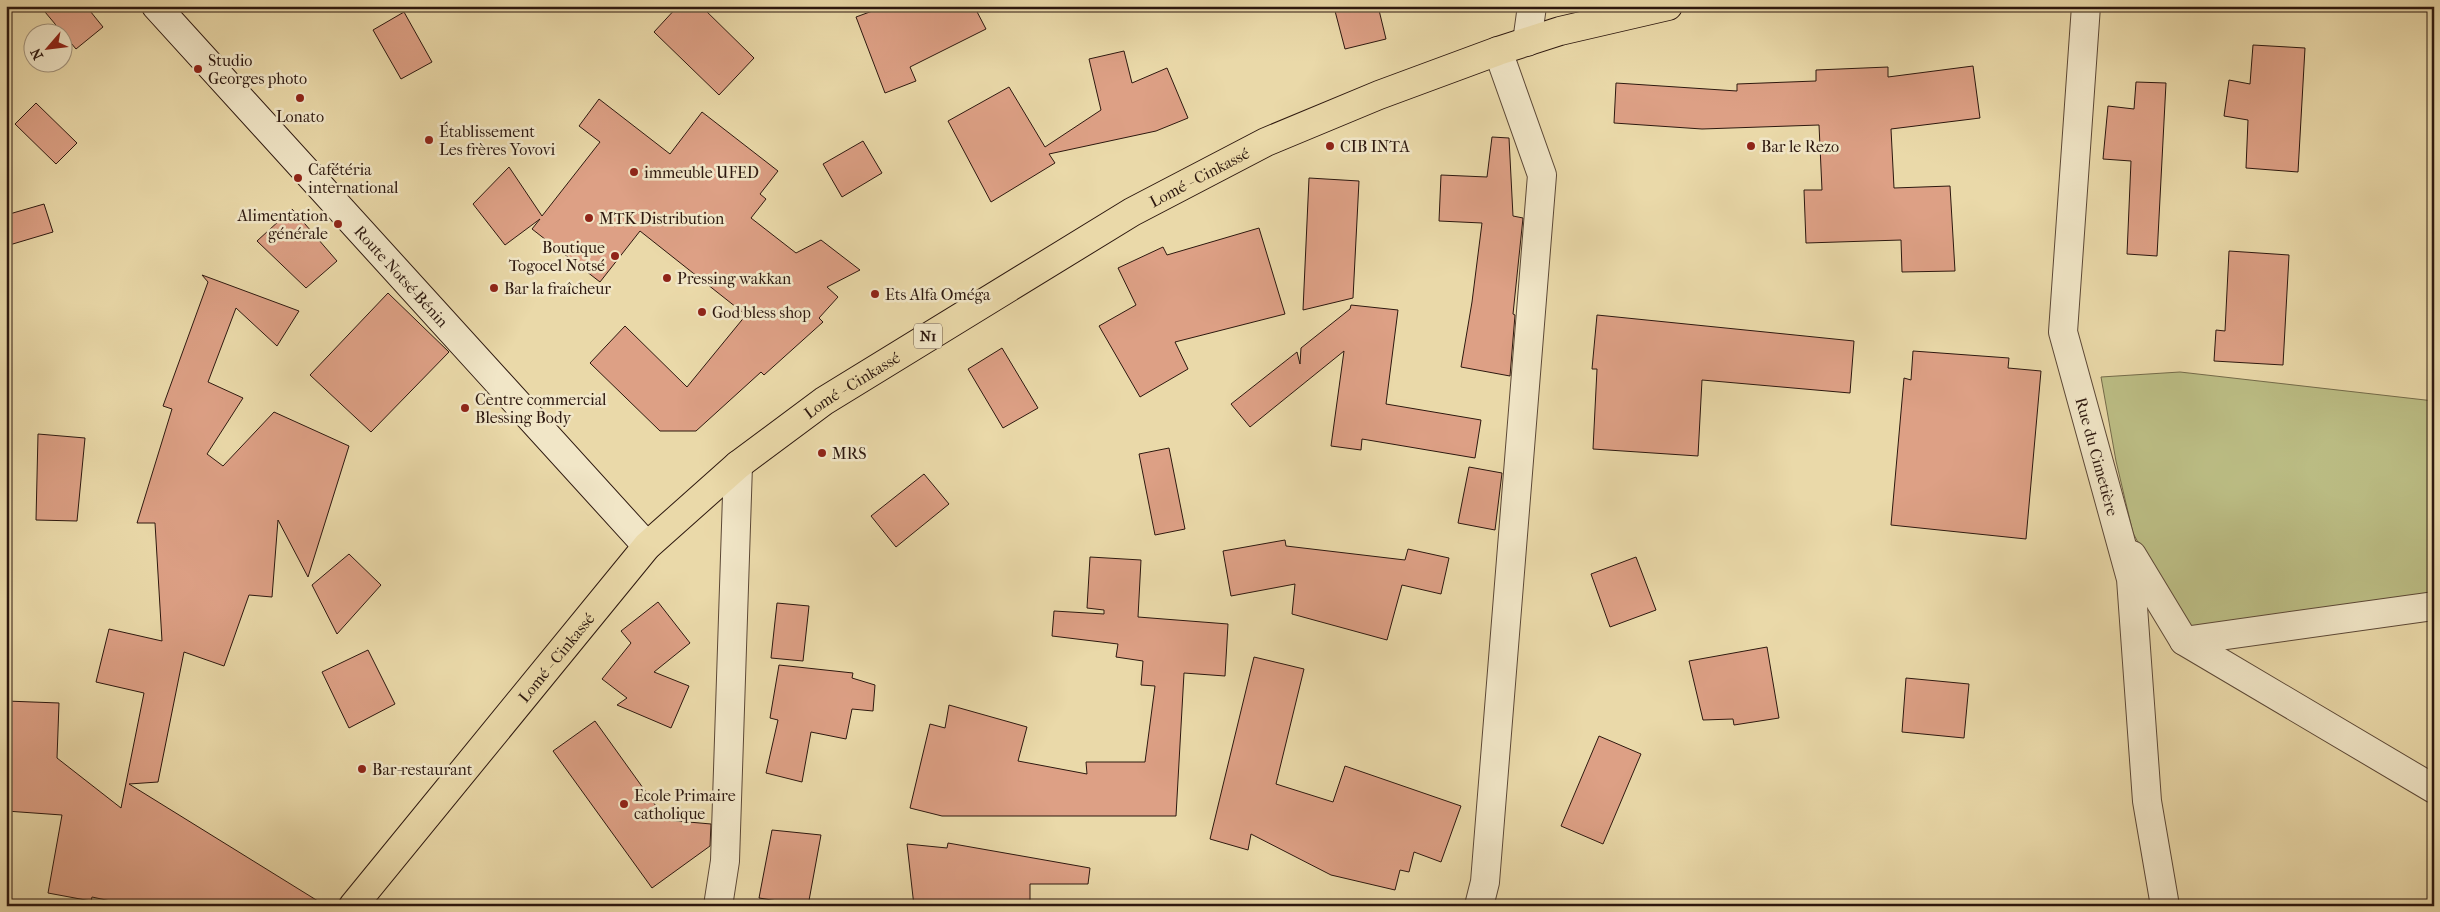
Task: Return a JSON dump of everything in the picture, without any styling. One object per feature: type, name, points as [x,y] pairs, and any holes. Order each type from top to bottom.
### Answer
[{"type":"highway","name":"Lomé - Cinkassé","points":[[353,906],[647,546],[738,465],[824,401],[1132,212],[1266,142],[1378,95],[1498,51],[1560,31],[1668,6]]},
{"type":"street","name":"Route Notsé-Bénin","points":[[156,6],[647,546]]},
{"type":"street","points":[[1527,42],[1532,6]]},
{"type":"street","name":"Rue du Cimetière","points":[[2086,6],[2063,332],[2132,579],[2147,801],[2165,906]]},
{"type":"street","points":[[1479,906],[1486,872],[1542,175],[1498,51]]},
{"type":"street","points":[[718,906],[725,861],[738,465]]},
{"type":"street","points":[[2121,537],[2184,641],[2434,789]]},
{"type":"street","points":[[2184,641],[2434,606]]},
{"type":"green space","points":[[2180,372],[2434,401],[2434,602],[2189,636],[2133,533],[2116,461],[2101,377]]},
{"type":"building","points":[[40,6],[86,6],[103,27],[76,49],[72,44],[72,22],[53,22]]},
{"type":"building","points":[[678,6],[701,6],[754,58],[719,95],[654,32]]},
{"type":"building","points":[[886,6],[974,6],[986,29],[910,67],[916,81],[885,93],[856,17]]},
{"type":"building","points":[[1354,6],[1378,6],[1386,39],[1345,49],[1335,11]]},
{"type":"building","points":[[404,12],[432,62],[401,79],[373,30]]},
{"type":"building","points":[[2253,45],[2305,48],[2298,172],[2246,168],[2248,120],[2224,116],[2229,80],[2250,84]]},
{"type":"building","points":[[1124,51],[1132,83],[1167,68],[1188,118],[1156,131],[1049,154],[1055,163],[991,202],[948,121],[1009,87],[1045,147],[1101,110],[1089,59]]},
{"type":"building","points":[[1973,66],[1980,118],[1891,129],[1894,188],[1950,186],[1955,271],[1902,272],[1901,240],[1806,243],[1804,190],[1822,190],[1819,125],[1702,129],[1614,123],[1616,83],[1737,91],[1737,84],[1816,81],[1816,70],[1888,67],[1888,77]]},
{"type":"building","points":[[2136,82],[2166,83],[2157,256],[2127,254],[2131,161],[2103,159],[2108,106],[2134,109]]},
{"type":"building","points":[[599,99],[670,154],[702,112],[778,171],[760,194],[766,199],[751,218],[796,253],[821,240],[860,270],[827,287],[838,297],[819,318],[823,322],[764,375],[761,372],[696,431],[660,431],[590,363],[625,326],[687,387],[746,315],[640,231],[600,282],[532,229],[540,219],[505,245],[473,204],[509,167],[542,216],[600,142],[579,126]]},
{"type":"building","points":[[36,103],[77,143],[56,164],[15,124]]},
{"type":"building","points":[[1492,137],[1509,138],[1513,216],[1523,218],[1513,314],[1515,315],[1510,376],[1461,367],[1472,302],[1482,223],[1439,221],[1441,175],[1487,177]]},
{"type":"building","points":[[863,141],[882,173],[842,197],[823,164]]},
{"type":"building","points":[[1309,178],[1359,181],[1353,298],[1303,310]]},
{"type":"building","points":[[44,204],[53,232],[6,246],[6,215]]},
{"type":"building","points":[[292,209],[337,261],[306,288],[257,241]]},
{"type":"building","points":[[1259,228],[1285,314],[1175,342],[1188,369],[1140,397],[1099,326],[1136,305],[1118,268],[1163,247],[1167,255]]},
{"type":"building","points":[[2229,251],[2289,255],[2283,365],[2214,361],[2216,330],[2225,331]]},
{"type":"building","points":[[202,275],[299,311],[277,346],[236,308],[208,382],[243,398],[207,454],[223,466],[274,412],[349,446],[308,577],[278,520],[272,597],[249,595],[224,666],[184,652],[158,782],[129,784],[326,906],[134,906],[92,897],[91,901],[48,893],[62,815],[6,811],[6,701],[59,703],[57,758],[121,808],[144,693],[96,682],[109,629],[162,641],[155,523],[137,523],[172,409],[163,406],[208,282]]},
{"type":"building","points":[[388,293],[449,352],[371,432],[310,375]]},
{"type":"building","points":[[1351,305],[1398,310],[1386,404],[1481,420],[1475,458],[1362,439],[1361,450],[1331,446],[1344,351],[1250,427],[1231,404],[1297,352],[1300,364],[1301,348],[1350,309]]},
{"type":"building","points":[[1597,315],[1854,341],[1850,393],[1702,380],[1698,456],[1593,449],[1597,369],[1592,369]]},
{"type":"building","points":[[1002,348],[1038,408],[1003,428],[968,369]]},
{"type":"building","points":[[1913,351],[2009,358],[2008,368],[2041,371],[2026,539],[1891,525],[1904,378],[1911,380]]},
{"type":"building","points":[[38,434],[85,438],[77,521],[36,520]]},
{"type":"building","points":[[1169,448],[1185,529],[1155,535],[1139,454]]},
{"type":"building","points":[[1469,467],[1502,473],[1495,530],[1458,523]]},
{"type":"building","points":[[924,474],[949,504],[896,547],[871,516]]},
{"type":"building","points":[[1285,540],[1286,546],[1405,560],[1408,549],[1449,558],[1441,594],[1402,585],[1387,640],[1292,614],[1295,584],[1231,596],[1223,551]]},
{"type":"building","points":[[349,554],[381,585],[337,634],[312,585]]},
{"type":"building","points":[[1090,557],[1141,560],[1138,617],[1228,624],[1225,676],[1184,673],[1176,816],[942,816],[910,808],[930,724],[945,728],[949,705],[1027,727],[1018,761],[1087,774],[1086,762],[1145,762],[1155,686],[1141,685],[1143,661],[1116,657],[1118,644],[1052,636],[1054,611],[1104,614],[1104,610],[1087,608]]},
{"type":"building","points":[[1636,557],[1656,610],[1610,627],[1591,574]]},
{"type":"building","points":[[658,602],[690,643],[654,672],[689,686],[671,728],[617,705],[627,698],[602,679],[631,643],[621,631]]},
{"type":"building","points":[[777,603],[809,606],[803,661],[771,658]]},
{"type":"building","points":[[1767,647],[1779,718],[1734,725],[1733,719],[1703,720],[1689,661]]},
{"type":"building","points":[[368,650],[395,704],[349,728],[322,672]]},
{"type":"building","points":[[1254,657],[1304,669],[1276,784],[1333,802],[1345,766],[1461,806],[1441,862],[1414,852],[1409,872],[1400,870],[1395,890],[1331,875],[1251,834],[1248,850],[1210,839]]},
{"type":"building","points":[[779,665],[853,673],[852,678],[875,685],[873,711],[852,709],[846,739],[811,732],[802,782],[766,773],[778,720],[770,718]]},
{"type":"building","points":[[1906,678],[1969,684],[1964,738],[1902,732]]},
{"type":"building","name":"Ecole Primaire catholique","points":[[595,721],[666,820],[711,824],[710,846],[652,888],[553,751]]},
{"type":"building","points":[[1599,736],[1641,754],[1603,844],[1561,826]]},
{"type":"building","points":[[772,830],[821,835],[808,906],[759,898]]},
{"type":"building","points":[[948,843],[1090,868],[1088,884],[1030,884],[1030,906],[914,906],[907,844],[947,848]]},
{"type":"place","name":"Studio Georges photo","points":[[198,69]]},
{"type":"place","name":"Lonato","points":[[300,98]]},
{"type":"place","name":"Établissement Les frères Yovovi","points":[[429,140]]},
{"type":"place","name":"CIB INTA","points":[[1330,146]]},
{"type":"place","name":"Bar le Rezo","points":[[1751,146]]},
{"type":"place","name":"immeuble UFED","points":[[634,172]]},
{"type":"place","name":"Cafétéria international","points":[[298,178]]},
{"type":"place","name":"MTK Distribution","points":[[589,218]]},
{"type":"place","name":"Alimentation générale","points":[[338,224]]},
{"type":"place","name":"Boutique Togocel Notsé","points":[[615,256]]},
{"type":"place","name":"Pressing wakkan","points":[[667,278]]},
{"type":"place","name":"Bar la fraîcheur","points":[[494,288]]},
{"type":"place","name":"Ets Alfa Oméga","points":[[875,294]]},
{"type":"place","name":"God bless shop","points":[[702,312]]},
{"type":"place","name":"Centre commercial Blessing Body","points":[[465,408]]},
{"type":"place","name":"MRS","points":[[822,453]]},
{"type":"place","name":"Bar-restaurant","points":[[362,769]]},
{"type":"place","name":"Ecole Primaire catholique","points":[[624,804]]}]
